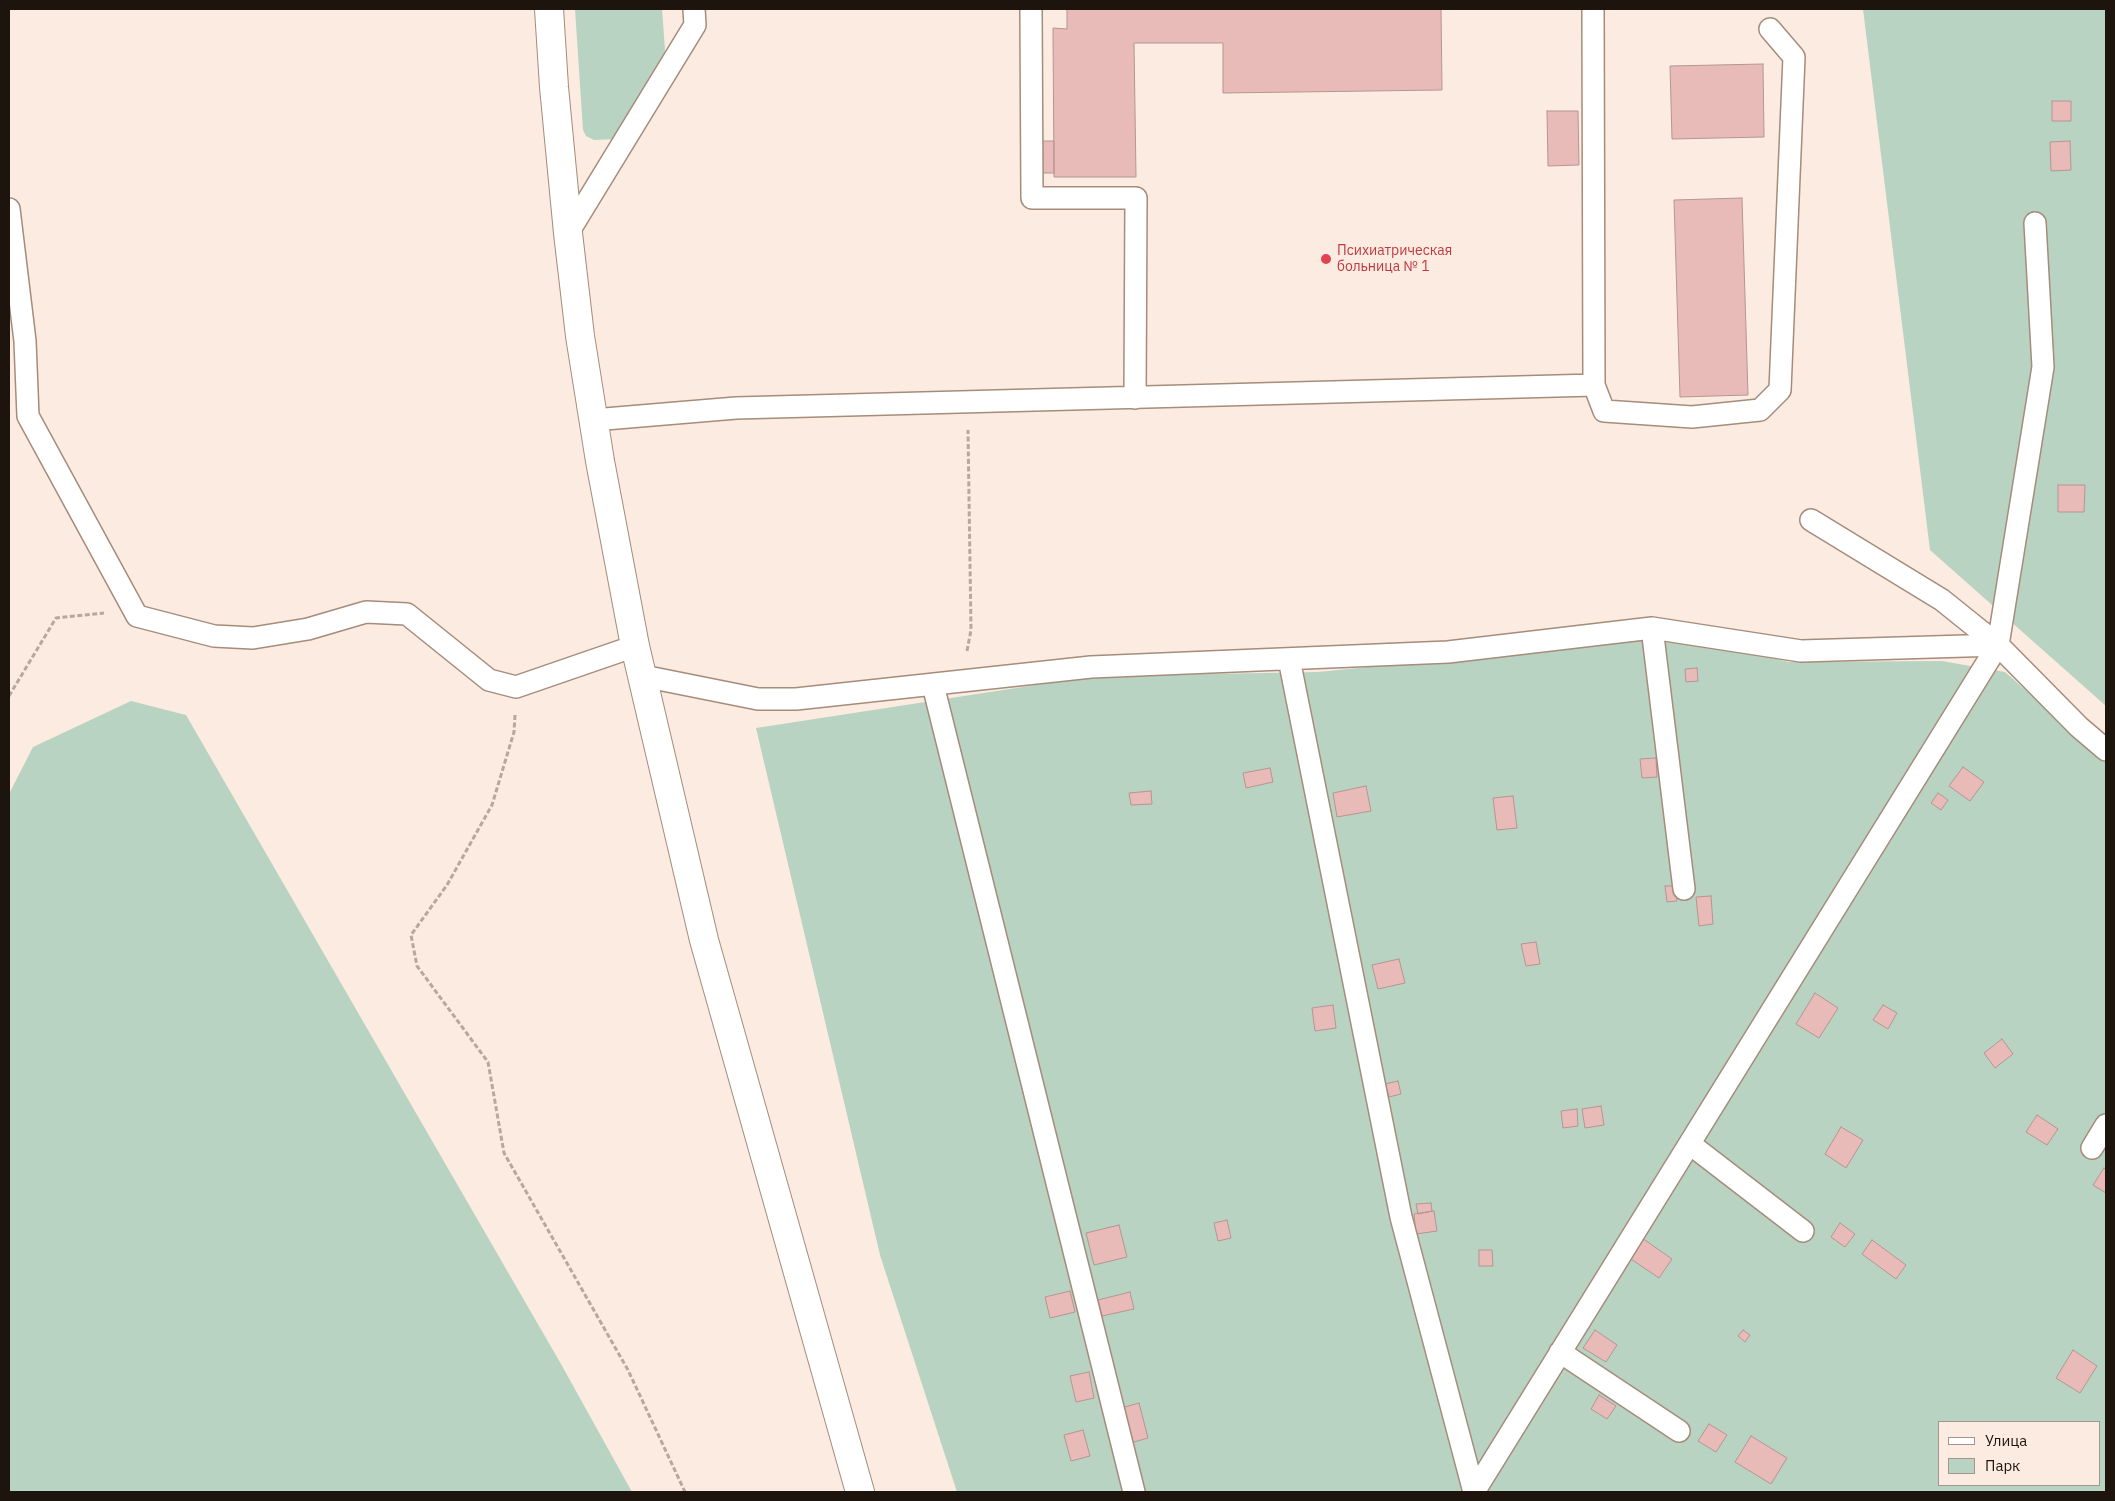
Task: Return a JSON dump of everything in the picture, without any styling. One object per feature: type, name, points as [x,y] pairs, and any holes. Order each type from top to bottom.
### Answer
[{"type":"street","points":[[548,9],[568,233],[593,420],[635,646],[704,940],[860,1492]]},
{"type":"lane","points":[[568,233],[695,25],[694,9]]},
{"type":"lane","points":[[1031,9],[1032,198],[1136,198],[1135,398]]},
{"type":"lane","points":[[1593,9],[1594,385],[1604,411],[1692,417],[1760,410],[1780,390],[1794,57],[1770,29]]},
{"type":"lane","points":[[9,209],[25,341],[28,416],[137,616],[214,636],[253,638],[308,629],[366,612],[407,614],[489,680],[516,687],[635,646]]},
{"type":"lane","points":[[1474,1492],[1998,645],[2043,367],[2035,223]]},
{"type":"lane","points":[[9,300],[25,341]]},
{"type":"lane","points":[[593,420],[736,408],[1594,385]]},
{"type":"lane","points":[[1811,520],[1942,600],[1998,645],[2079,726],[2106,750]]},
{"type":"lane","points":[[643,676],[758,699],[796,699],[1091,667],[1448,652],[1652,628],[1801,650],[1998,645]]},
{"type":"lane","points":[[1652,628],[1684,889]]},
{"type":"lane","points":[[1289,659],[1401,1217],[1474,1492]]},
{"type":"lane","points":[[933,685],[1134,1492]]},
{"type":"lane","points":[[2092,1148],[2106,1125]]},
{"type":"lane","points":[[1690,1144],[1803,1231]]},
{"type":"lane","points":[[1560,1352],[1679,1430]]},
{"type":"path","points":[[961,681],[972,630],[967,402]]},
{"type":"path","points":[[9,696],[56,618],[103,613],[137,616]]},
{"type":"path","points":[[516,687],[514,732],[492,805],[448,885],[411,935],[417,966],[488,1062],[504,1153],[628,1370],[685,1492]]},
{"type":"green space","points":[[575,9],[662,9],[665,50],[663,58],[616,139],[594,140],[586,136],[583,130]]},
{"type":"green space","points":[[1863,9],[2106,9],[2106,706],[1930,550]]},
{"type":"green space","points":[[1676,636],[1789,662],[1942,661],[2005,672],[2106,761],[2106,1492],[957,1492],[880,1255],[756,728],[1094,676],[1318,672]]},
{"type":"green space","points":[[131,701],[186,715],[561,1364],[632,1492],[9,1492],[9,794],[33,747]]},
{"type":"building","points":[[1067,9],[1441,9],[1442,90],[1223,93],[1223,43],[1134,43],[1136,177],[1054,177],[1053,28],[1067,29]]},
{"type":"building","points":[[1763,64],[1764,137],[1672,139],[1670,66]]},
{"type":"building","points":[[2052,101],[2071,101],[2071,121],[2052,121]]},
{"type":"building","points":[[1547,111],[1578,111],[1579,165],[1548,166]]},
{"type":"building","points":[[1038,141],[1054,141],[1054,173],[1038,173]]},
{"type":"building","points":[[2070,141],[2071,170],[2051,171],[2050,142]]},
{"type":"building","points":[[1742,198],[1748,395],[1680,397],[1674,200]]},
{"type":"building","points":[[2058,485],[2085,485],[2084,512],[2058,512]]},
{"type":"building","points":[[1697,668],[1698,681],[1686,682],[1685,669]]},
{"type":"building","points":[[1656,758],[1657,777],[1642,778],[1640,759]]},
{"type":"building","points":[[1963,767],[1984,782],[1970,801],[1949,786]]},
{"type":"building","points":[[1270,768],[1273,782],[1246,788],[1243,773]]},
{"type":"building","points":[[1366,786],[1371,811],[1337,817],[1333,793]]},
{"type":"building","points":[[1151,791],[1152,804],[1131,805],[1129,793]]},
{"type":"building","points":[[1938,793],[1948,800],[1941,810],[1931,803]]},
{"type":"building","points":[[1513,796],[1517,828],[1497,830],[1493,798]]},
{"type":"building","points":[[1665,886],[1676,886],[1677,901],[1667,902]]},
{"type":"building","points":[[1711,896],[1713,924],[1699,926],[1696,897]]},
{"type":"building","points":[[1536,942],[1540,964],[1526,966],[1521,944]]},
{"type":"building","points":[[1399,959],[1405,983],[1378,989],[1372,965]]},
{"type":"building","points":[[1815,993],[1838,1008],[1819,1038],[1796,1024]]},
{"type":"building","points":[[1333,1005],[1336,1028],[1315,1031],[1312,1008]]},
{"type":"building","points":[[1883,1005],[1897,1013],[1888,1029],[1873,1020]]},
{"type":"building","points":[[2002,1039],[2013,1054],[1995,1068],[1984,1053]]},
{"type":"building","points":[[1398,1081],[1401,1094],[1389,1097],[1385,1084]]},
{"type":"building","points":[[1601,1106],[1604,1125],[1585,1128],[1582,1109]]},
{"type":"building","points":[[1577,1109],[1578,1126],[1563,1128],[1561,1111]]},
{"type":"building","points":[[2037,1115],[2058,1129],[2047,1145],[2026,1132]]},
{"type":"building","points":[[1841,1127],[1863,1140],[1846,1168],[1825,1154]]},
{"type":"building","points":[[2104,1168],[2106,1170],[2106,1193],[2093,1185]]},
{"type":"building","points":[[1431,1203],[1432,1211],[1418,1214],[1416,1204]]},
{"type":"building","points":[[1434,1211],[1437,1231],[1416,1234],[1414,1214]]},
{"type":"building","points":[[1227,1220],[1231,1238],[1218,1241],[1214,1223]]},
{"type":"building","points":[[1840,1223],[1855,1234],[1845,1247],[1831,1237]]},
{"type":"building","points":[[1119,1225],[1127,1257],[1094,1265],[1086,1233]]},
{"type":"building","points":[[1642,1238],[1672,1259],[1659,1278],[1628,1257]]},
{"type":"building","points":[[1872,1240],[1906,1265],[1896,1279],[1862,1254]]},
{"type":"building","points":[[1479,1250],[1492,1250],[1493,1266],[1479,1266]]},
{"type":"building","points":[[1070,1291],[1075,1312],[1050,1318],[1045,1297]]},
{"type":"building","points":[[1130,1292],[1134,1309],[1102,1316],[1098,1300]]},
{"type":"building","points":[[1595,1330],[1617,1345],[1606,1362],[1583,1348]]},
{"type":"building","points":[[1743,1330],[1750,1335],[1745,1342],[1738,1336]]},
{"type":"building","points":[[2073,1350],[2097,1366],[2080,1393],[2056,1378]]},
{"type":"building","points":[[1089,1372],[1094,1398],[1076,1402],[1070,1376]]},
{"type":"building","points":[[1599,1395],[1616,1406],[1607,1419],[1591,1409]]},
{"type":"building","points":[[1139,1403],[1148,1438],[1127,1444],[1118,1409]]},
{"type":"building","points":[[1709,1424],[1727,1435],[1716,1452],[1698,1441]]},
{"type":"building","points":[[1083,1430],[1090,1456],[1071,1461],[1064,1435]]},
{"type":"building","points":[[1751,1436],[1787,1458],[1771,1484],[1735,1462]]},
{"type":"place","name":"Психиатрическая больница № 1","points":[[1326,259]]}]
